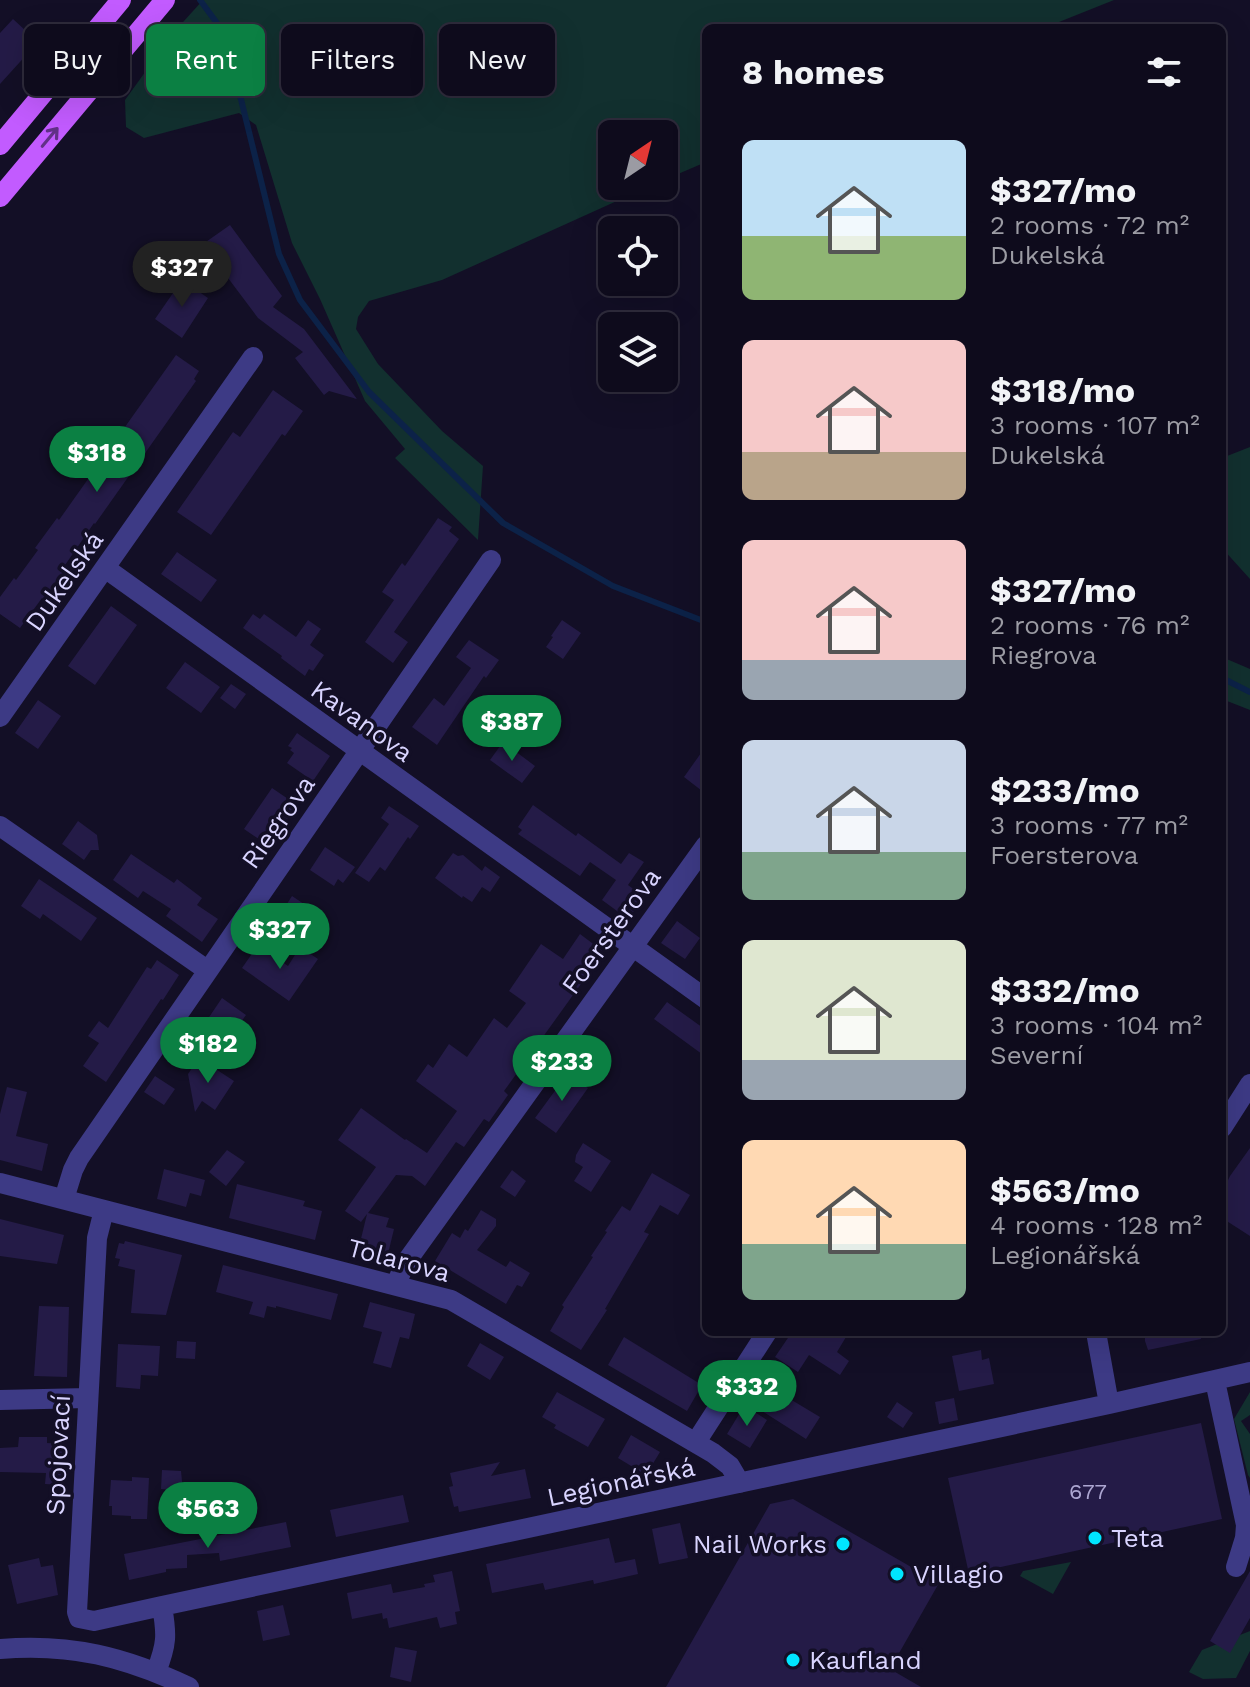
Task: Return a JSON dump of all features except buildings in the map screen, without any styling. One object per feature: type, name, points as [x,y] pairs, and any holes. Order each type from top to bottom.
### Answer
[{"type":"main road","points":[[0,145],[121,0]]},
{"type":"main road","points":[[0,197],[159,7]]},
{"type":"street","name":"Dukelská","points":[[0,717],[253,357]]},
{"type":"street","name":"Riegrova","points":[[64,1199],[79,1158],[491,560]]},
{"type":"street","name":"Kavanova","points":[[105,568],[702,996]]},
{"type":"street","points":[[0,826],[207,970]]},
{"type":"street","name":"Foersterova","points":[[396,1285],[404,1265],[702,851]]},
{"type":"street","points":[[1226,1122],[1250,1084]]},
{"type":"street","name":"Tolarova","points":[[0,1183],[458,1303],[696,1442],[730,1466],[740,1483]]},
{"type":"street","name":"Spojovací","points":[[104,1210],[97,1238],[77,1612],[79,1618],[94,1621],[162,1606]]},
{"type":"street","points":[[696,1442],[764,1336]]},
{"type":"street","points":[[1097,1336],[1109,1404]]},
{"type":"street","name":"Legionářská","points":[[162,1606],[1250,1372]]},
{"type":"street","points":[[1215,1381],[1246,1525],[1236,1567]]},
{"type":"street","points":[[0,1400],[87,1398]]},
{"type":"street","points":[[156,1672],[166,1642],[162,1606]]},
{"type":"street","points":[[0,1649],[41,1647],[101,1654],[135,1664],[189,1687]]},
{"type":"green space","points":[[203,0],[1114,0],[1054,24],[702,24],[702,164],[678,174],[678,120],[598,120],[598,200],[619,200],[442,280],[369,301],[358,317],[356,329],[378,364],[442,431],[483,466],[478,540],[395,458],[405,449],[365,401],[292,243],[256,125],[239,113],[144,138],[126,127],[125,100],[146,71],[146,96],[265,96],[265,24],[181,24]]},
{"type":"green space","points":[[1250,447],[1250,579],[1226,552],[1226,456]]},
{"type":"green space","points":[[1226,659],[1250,669],[1250,710],[1226,701]]},
{"type":"green space","points":[[1250,1392],[1250,1415],[1241,1421],[1250,1434],[1250,1478],[1234,1419]]},
{"type":"green space","points":[[1071,1562],[1053,1594],[1020,1576],[1023,1571]]},
{"type":"green space","points":[[1250,1631],[1250,1651],[1236,1678],[1203,1679],[1189,1672],[1202,1650]]},
{"type":"waterway","points":[[200,0],[225,34],[279,254],[300,300],[369,392],[503,523],[613,586],[702,620]]},
{"type":"waterway","points":[[1226,680],[1250,692]]},
{"type":"place","name":"Teta","points":[[1095,1538]]},
{"type":"place","name":"Nail Works","points":[[843,1544]]},
{"type":"place","name":"Villagio","points":[[897,1574]]},
{"type":"place","name":"Kaufland","points":[[793,1660]]}]
